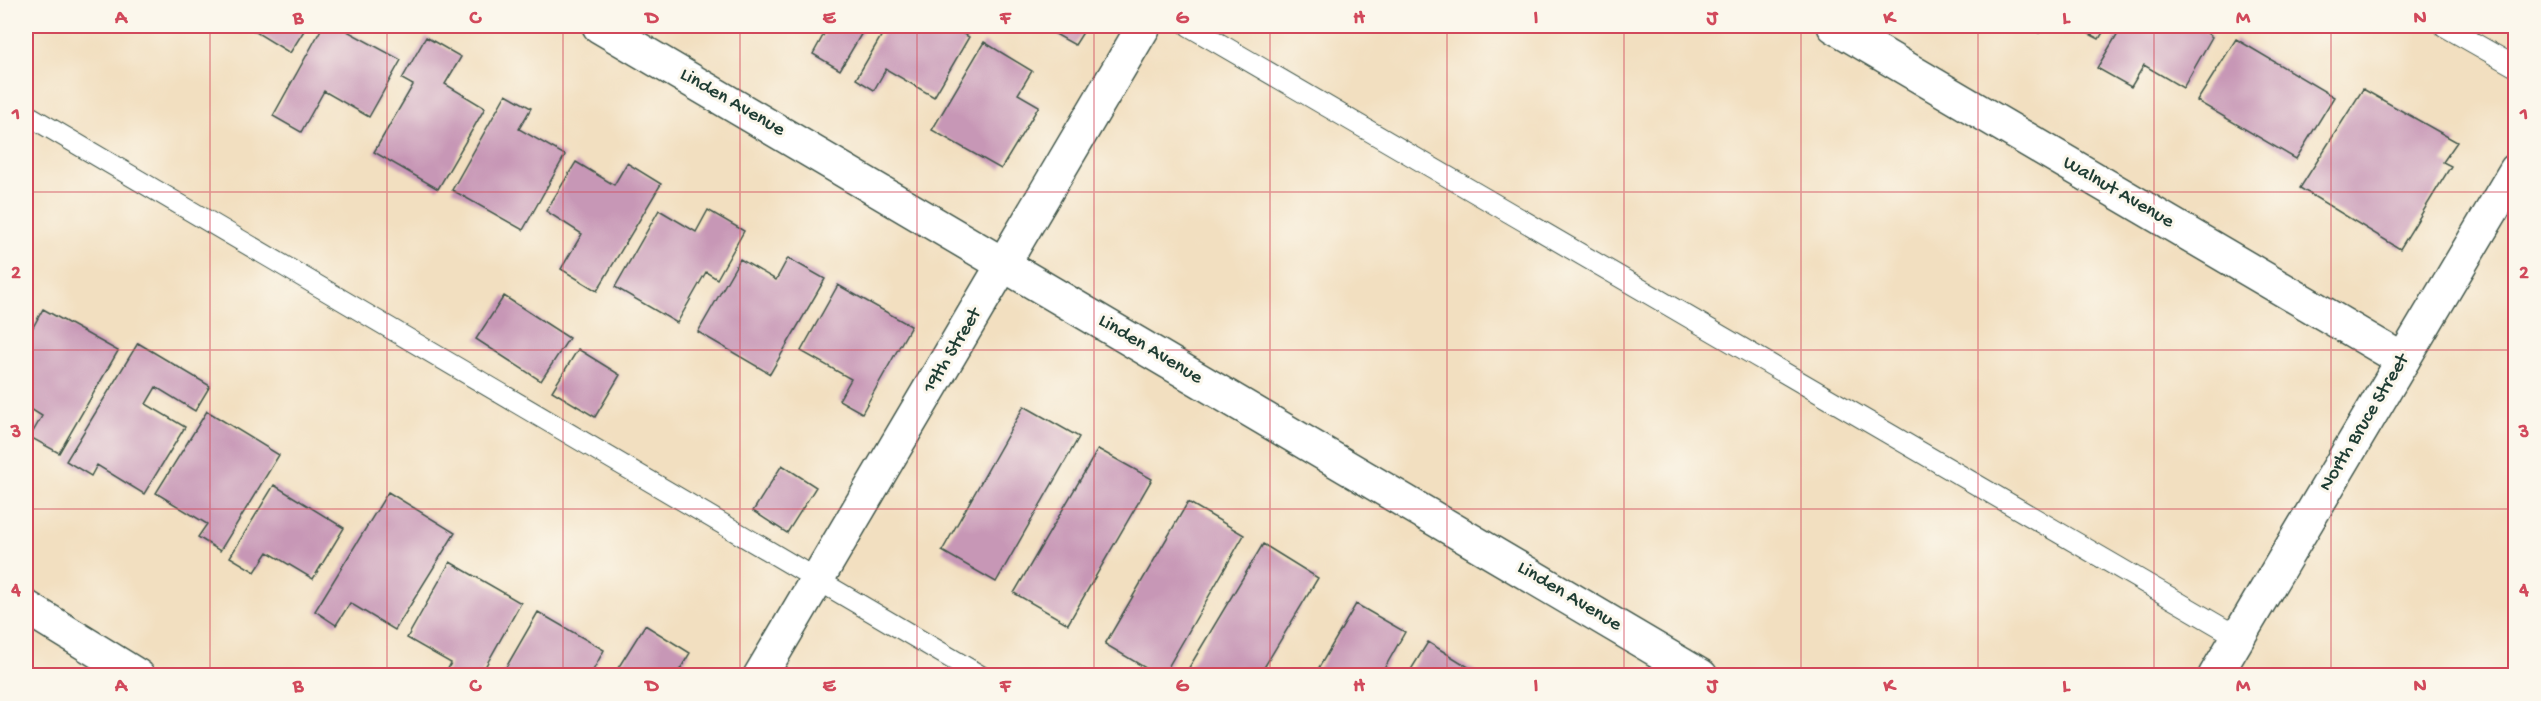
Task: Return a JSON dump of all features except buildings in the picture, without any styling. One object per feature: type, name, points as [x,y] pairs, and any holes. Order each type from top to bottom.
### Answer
[{"type":"street","name":"Linden Avenue","points":[[599,26],[1701,675]]},
{"type":"street","name":"19th Street","points":[[760,675],[1144,26]]},
{"type":"street","name":"Walnut Avenue","points":[[1834,26],[2403,360]]},
{"type":"street","name":"North Bruce Street","points":[[2215,675],[2516,170]]},
{"type":"street","points":[[26,607],[138,675]]},
{"type":"lane","points":[[1189,26],[2238,637]]},
{"type":"lane","points":[[2444,26],[2516,67]]},
{"type":"lane","points":[[26,114],[981,675]]}]
